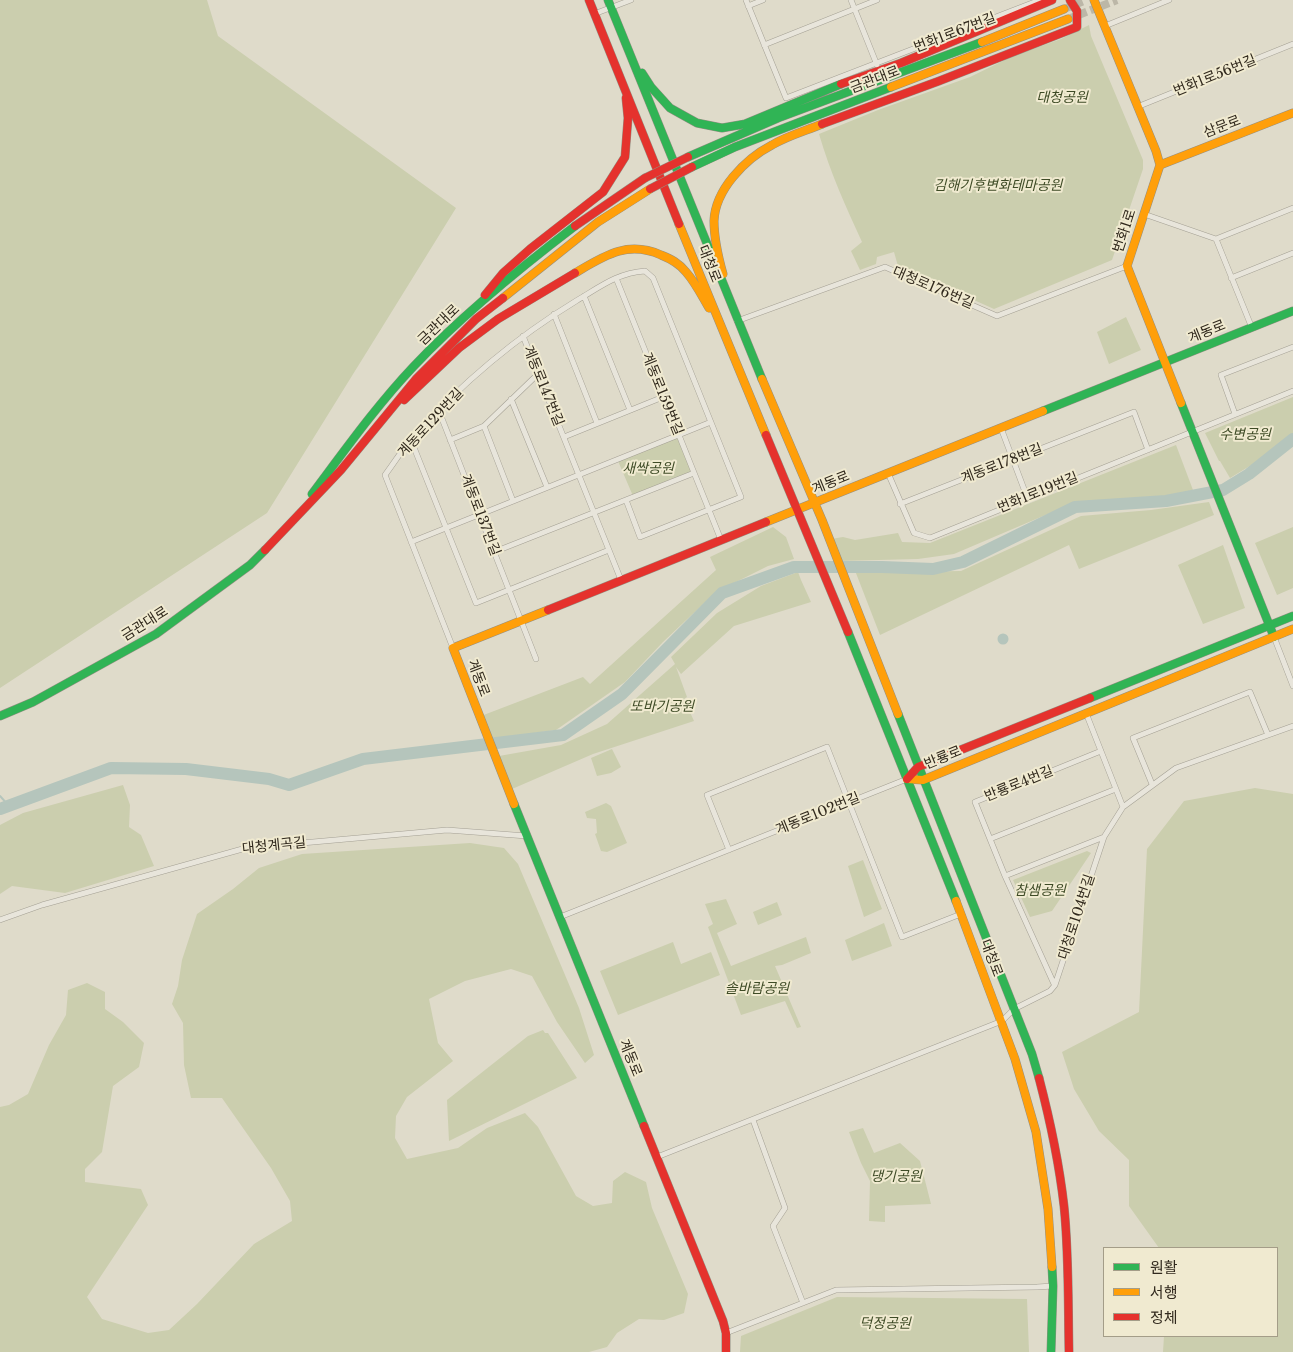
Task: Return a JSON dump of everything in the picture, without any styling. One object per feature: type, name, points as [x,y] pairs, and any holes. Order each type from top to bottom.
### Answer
[{"type":"main road","name":"대청로","points":[[589,0],[719,324],[809,535],[1002,1021],[1036,1132],[1048,1209],[1053,1286],[1052,1352]]},
{"type":"main road","points":[[632,57],[651,87],[670,108],[697,124],[722,128],[745,124],[796,102],[901,63],[1052,0]]},
{"type":"main road","points":[[736,318],[715,243],[714,219],[719,196],[731,179],[747,163],[771,145],[844,115],[939,81],[1077,27],[1077,11],[1070,0]]},
{"type":"main road","points":[[1094,0],[1160,165]]},
{"type":"main road","name":"대청로","points":[[610,4],[736,318],[815,503],[848,591],[1032,1054],[1044,1096],[1058,1164],[1065,1228],[1069,1352]]},
{"type":"main road","name":"금관대로","points":[[287,528],[370,416],[405,376],[471,312],[567,232],[608,201],[645,178],[688,156],[732,137],[1064,9]]},
{"type":"main road","name":"금관대로","points":[[0,716],[33,702],[156,634],[250,565],[341,470],[416,380],[476,319],[598,222],[650,189],[734,147],[1068,19]]},
{"type":"main road","points":[[796,102],[875,82]]},
{"type":"main road","points":[[471,312],[503,273],[530,249],[603,192],[625,156],[628,118],[625,88]]},
{"type":"main road","points":[[844,115],[886,89]]},
{"type":"main road","name":"삼문로","points":[[1160,165],[1293,113]]},
{"type":"main road","name":"번화1로","points":[[1160,165],[1127,266],[1269,626]]},
{"type":"main road","points":[[377,426],[459,348],[498,319],[598,259],[622,249],[648,249],[674,260],[687,273],[719,324]]},
{"type":"main road","name":"계동로","points":[[726,1352],[726,1333],[723,1321],[453,648],[1293,311]]},
{"type":"main road","name":"반룡로","points":[[907,779],[918,767],[1293,616]]},
{"type":"main road","points":[[1269,626],[1274,637]]},
{"type":"main road","name":"반룡로","points":[[907,779],[923,780],[1293,629]]},
{"type":"street","points":[[594,14],[610,4],[631,0]]},
{"type":"street","points":[[746,0],[764,45],[877,0]]},
{"type":"street","points":[[748,6],[763,0]]},
{"type":"street","points":[[852,0],[877,65]]},
{"type":"street","name":"번화1로67번길","points":[[764,45],[786,98],[877,65],[1040,0]]},
{"type":"street","points":[[1105,26],[1169,0]]},
{"type":"street","name":"번화1로56번길","points":[[1137,107],[1293,44]]},
{"type":"street","points":[[1144,214],[1216,239],[1293,208]]},
{"type":"street","points":[[1216,239],[1252,328]]},
{"type":"street","points":[[1232,278],[1293,253]]},
{"type":"street","name":"대청로176번길","points":[[736,318],[885,267],[997,316],[1127,266]]},
{"type":"street","name":"계동로129번길","points":[[453,648],[385,475],[411,440],[496,357],[554,314],[584,296],[616,278],[630,273],[645,272],[653,278],[710,422]]},
{"type":"street","name":"계동로159번길","points":[[616,278],[721,540]]},
{"type":"street","points":[[584,296],[630,410]]},
{"type":"street","points":[[554,314],[597,423]]},
{"type":"street","name":"계동로147번길","points":[[523,336],[621,580]]},
{"type":"street","points":[[1235,414],[1221,375],[1293,347]]},
{"type":"street","points":[[450,440],[484,426],[538,374]]},
{"type":"street","name":"번화1로19번길","points":[[900,504],[914,533],[930,538],[1027,497],[1293,391]]},
{"type":"street","name":"계동로147번길","points":[[564,437],[663,397]]},
{"type":"street","points":[[511,399],[547,487]]},
{"type":"street","name":"계동로137번길","points":[[439,411],[536,659]]},
{"type":"street","name":"계동로178번길","points":[[900,504],[1134,412],[1148,450]]},
{"type":"street","points":[[411,542],[710,422],[741,497],[640,537],[626,500]]},
{"type":"street","points":[[484,426],[514,501]]},
{"type":"street","points":[[1001,428],[1027,497]]},
{"type":"street","points":[[411,440],[476,603],[609,550]]},
{"type":"street","points":[[494,552],[694,473]]},
{"type":"street","points":[[888,473],[900,504]]},
{"type":"street","points":[[1274,637],[1293,686]]},
{"type":"street","points":[[1152,784],[1133,738],[1250,692],[1268,735]]},
{"type":"street","points":[[1086,714],[1123,807]]},
{"type":"street","name":"대청로104번길","points":[[1054,985],[1104,837],[1123,807],[1176,768],[1293,726]]},
{"type":"street","points":[[730,850],[707,796],[827,747],[902,937],[961,914]]},
{"type":"street","name":"반룡로4번길","points":[[1054,985],[1005,876],[975,802],[1101,751]]},
{"type":"street","name":"계동로102번길","points":[[560,917],[907,779]]},
{"type":"street","points":[[990,839],[1116,789]]},
{"type":"street","name":"대청계곡길","points":[[0,920],[42,905],[246,848],[447,830],[527,836]]},
{"type":"street","points":[[1005,876],[1104,837]]},
{"type":"street","points":[[657,1157],[1002,1021],[1014,1009],[1050,991],[1054,985]]},
{"type":"street","points":[[753,1120],[785,1208],[773,1226],[803,1303]]},
{"type":"street","points":[[726,1333],[836,1290],[1027,1288],[1053,1286]]},
{"type":"green space","points":[[0,0],[207,0],[218,36],[456,208],[267,513],[0,688]]},
{"type":"green space","name":"김해기후변화테마공원","points":[[1089,25],[1091,36],[1143,160],[1143,169],[1112,260],[994,309],[898,266],[894,252],[877,257],[876,264],[860,270],[851,251],[862,242],[833,176],[819,134],[878,110],[970,77],[1013,56],[1061,39]]},
{"type":"green space","points":[[1126,317],[1141,350],[1109,364],[1097,332]]},
{"type":"green space","name":"수변공원","points":[[1293,397],[1293,436],[1263,458],[1230,478],[1205,433]]},
{"type":"green space","name":"새싹공원","points":[[678,437],[692,472],[633,496],[618,461]]},
{"type":"green space","points":[[1176,445],[1193,490],[1164,497],[1076,502],[954,554],[918,559],[839,561],[831,539],[843,537],[855,540],[898,533],[902,542],[930,543]]},
{"type":"green space","points":[[1209,502],[1214,515],[1079,569],[1069,545],[880,635],[854,568],[896,572],[961,571],[1081,516],[1151,510]]},
{"type":"green space","points":[[773,527],[786,537],[794,559],[768,566],[716,592],[663,642],[625,682],[556,730],[493,739],[481,716],[583,677],[590,684],[716,570],[710,557]]},
{"type":"green space","points":[[1293,527],[1293,588],[1277,595],[1255,543]]},
{"type":"green space","points":[[1223,545],[1245,608],[1203,624],[1178,565]]},
{"type":"green space","name":"또바기공원","points":[[798,572],[811,602],[734,626],[681,674],[676,667],[687,697],[684,699],[694,721],[593,754],[512,789],[499,756],[561,745],[607,724],[675,664],[671,657],[717,613],[761,586]]},
{"type":"green space","points":[[612,749],[621,767],[611,773],[597,776],[591,758]]},
{"type":"green space","points":[[123,785],[130,805],[129,827],[141,835],[154,866],[65,893],[12,886],[0,894],[0,825],[23,813]]},
{"type":"green space","points":[[1255,788],[1293,794],[1293,1352],[1163,1352],[1164,1337],[1278,1337],[1278,1247],[1158,1247],[1129,1206],[1129,1160],[1099,1131],[1074,1089],[1062,1052],[1139,1012],[1147,849],[1184,801]]},
{"type":"green space","points":[[606,803],[611,806],[627,843],[607,852],[601,851],[595,834],[597,833],[596,819],[587,818],[585,812]]},
{"type":"green space","points":[[470,843],[504,848],[518,864],[579,1008],[594,1055],[585,1063],[557,1022],[532,976],[511,969],[465,981],[429,999],[438,1043],[453,1061],[407,1097],[396,1116],[395,1138],[407,1159],[458,1148],[487,1128],[525,1113],[538,1127],[576,1196],[593,1206],[612,1203],[613,1181],[625,1172],[646,1182],[652,1208],[688,1294],[684,1313],[664,1320],[639,1319],[617,1333],[607,1347],[589,1352],[0,1352],[0,1107],[9,1105],[28,1094],[49,1045],[66,1015],[68,990],[87,983],[105,992],[105,1009],[123,1022],[144,1043],[139,1067],[113,1086],[102,1152],[85,1169],[85,1182],[141,1189],[148,1205],[87,1297],[102,1319],[148,1333],[169,1330],[197,1304],[254,1244],[292,1221],[290,1201],[271,1168],[222,1098],[191,1098],[184,1065],[183,1023],[172,1004],[178,986],[182,960],[197,914],[259,868],[302,854]]},
{"type":"green space","name":"참샘공원","points":[[1087,851],[1091,853],[1052,911],[1030,917],[1013,880]]},
{"type":"green space","points":[[863,860],[882,909],[864,917],[848,866]]},
{"type":"green space","name":"솔바람공원","points":[[726,899],[737,924],[717,933],[731,966],[806,937],[811,953],[775,966],[801,1027],[797,1028],[785,1001],[741,1015],[708,927],[713,924],[705,904]]},
{"type":"green space","points":[[777,902],[782,915],[758,925],[753,912]]},
{"type":"green space","points":[[884,923],[892,946],[852,961],[845,940]]},
{"type":"green space","points":[[673,942],[681,964],[711,952],[720,975],[618,1015],[600,971]]},
{"type":"green space","points":[[543,1030],[545,1033],[548,1033],[577,1078],[449,1141],[447,1100],[528,1036]]},
{"type":"green space","name":"댕기공원","points":[[863,1128],[874,1153],[900,1143],[920,1161],[931,1204],[885,1206],[885,1222],[869,1221],[870,1181],[849,1132]]},
{"type":"green space","name":"덕정공원","points":[[837,1297],[1027,1299],[1029,1352],[740,1352],[741,1336]]},
{"type":"shaded area","points":[[1003,633],[1009,639],[1003,645],[997,639]]},
{"type":"waterway","points":[[0,809],[111,768],[186,769],[269,779],[289,785],[363,759],[563,735],[622,694],[722,593],[794,567],[933,569],[963,562],[1075,507],[1166,501],[1223,490],[1249,474],[1293,439]]},
{"type":"waterway","points":[[0,796],[9,806]]},
{"type":"tunnel","points":[[1064,9],[1086,0]]},
{"type":"tunnel","points":[[1068,19],[1117,0]]},
{"type":"traffic: fast","points":[[608,0],[762,379]]},
{"type":"traffic: fast","points":[[688,157],[778,118],[982,42]]},
{"type":"traffic: fast","points":[[642,73],[651,87],[670,108],[697,123],[722,128],[745,124],[841,84]]},
{"type":"traffic: fast","points":[[692,167],[735,147],[891,87]]},
{"type":"traffic: fast","points":[[312,494],[387,396],[432,347],[533,258],[575,226]]},
{"type":"traffic: fast","points":[[1043,411],[1293,311]]},
{"type":"traffic: fast","points":[[1181,403],[1274,637]]},
{"type":"traffic: fast","points":[[0,716],[33,702],[156,634],[250,565],[265,550]]},
{"type":"traffic: fast","points":[[1090,698],[1293,616]]},
{"type":"traffic: fast","points":[[848,632],[956,901]]},
{"type":"traffic: fast","points":[[898,714],[1032,1054],[1039,1078]]},
{"type":"traffic: fast","points":[[514,804],[644,1126]]},
{"type":"traffic: fast","points":[[1051,1352],[1052,1267]]},
{"type":"traffic: slow","points":[[1094,0],[1160,165],[1127,266],[1181,403]]},
{"type":"traffic: slow","points":[[982,42],[1064,9]]},
{"type":"traffic: slow","points":[[891,87],[1068,19]]},
{"type":"traffic: slow","points":[[1160,165],[1293,113]]},
{"type":"traffic: slow","points":[[723,274],[717,248],[714,221],[716,209],[726,187],[742,167],[762,151],[784,139],[822,124]]},
{"type":"traffic: slow","points":[[503,298],[598,222],[650,189]]},
{"type":"traffic: slow","points":[[679,224],[766,435]]},
{"type":"traffic: slow","points":[[575,273],[616,252],[637,249],[649,251],[668,258],[681,266],[709,308]]},
{"type":"traffic: slow","points":[[762,379],[822,520],[898,714]]},
{"type":"traffic: slow","points":[[766,522],[1043,411]]},
{"type":"traffic: slow","points":[[514,804],[453,648],[548,610]]},
{"type":"traffic: slow","points":[[907,779],[923,780],[1293,629]]},
{"type":"traffic: slow","points":[[956,901],[1015,1059],[1036,1132],[1048,1209],[1052,1267]]},
{"type":"traffic: jam","points":[[589,0],[679,224]]},
{"type":"traffic: jam","points":[[841,84],[901,63],[1052,0]]},
{"type":"traffic: jam","points":[[822,124],[1077,27],[1077,11],[1070,0]]},
{"type":"traffic: jam","points":[[485,295],[503,273],[530,249],[603,192],[625,157],[628,118],[626,98]]},
{"type":"traffic: jam","points":[[645,178],[688,157]]},
{"type":"traffic: jam","points":[[650,189],[692,167]]},
{"type":"traffic: jam","points":[[575,226],[645,178]]},
{"type":"traffic: jam","points":[[404,400],[459,348],[498,319],[575,273]]},
{"type":"traffic: jam","points":[[265,550],[341,470],[416,379],[476,319],[503,298]]},
{"type":"traffic: jam","points":[[766,435],[848,632]]},
{"type":"traffic: jam","points":[[548,610],[766,522]]},
{"type":"traffic: jam","points":[[907,779],[918,767],[1090,698]]},
{"type":"traffic: jam","points":[[1039,1078],[1060,1173],[1066,1224],[1069,1352]]},
{"type":"traffic: jam","points":[[644,1126],[723,1321],[726,1333],[726,1352]]},
{"type":"park label","name":"대청공원","points":[[1062,98]]}]
